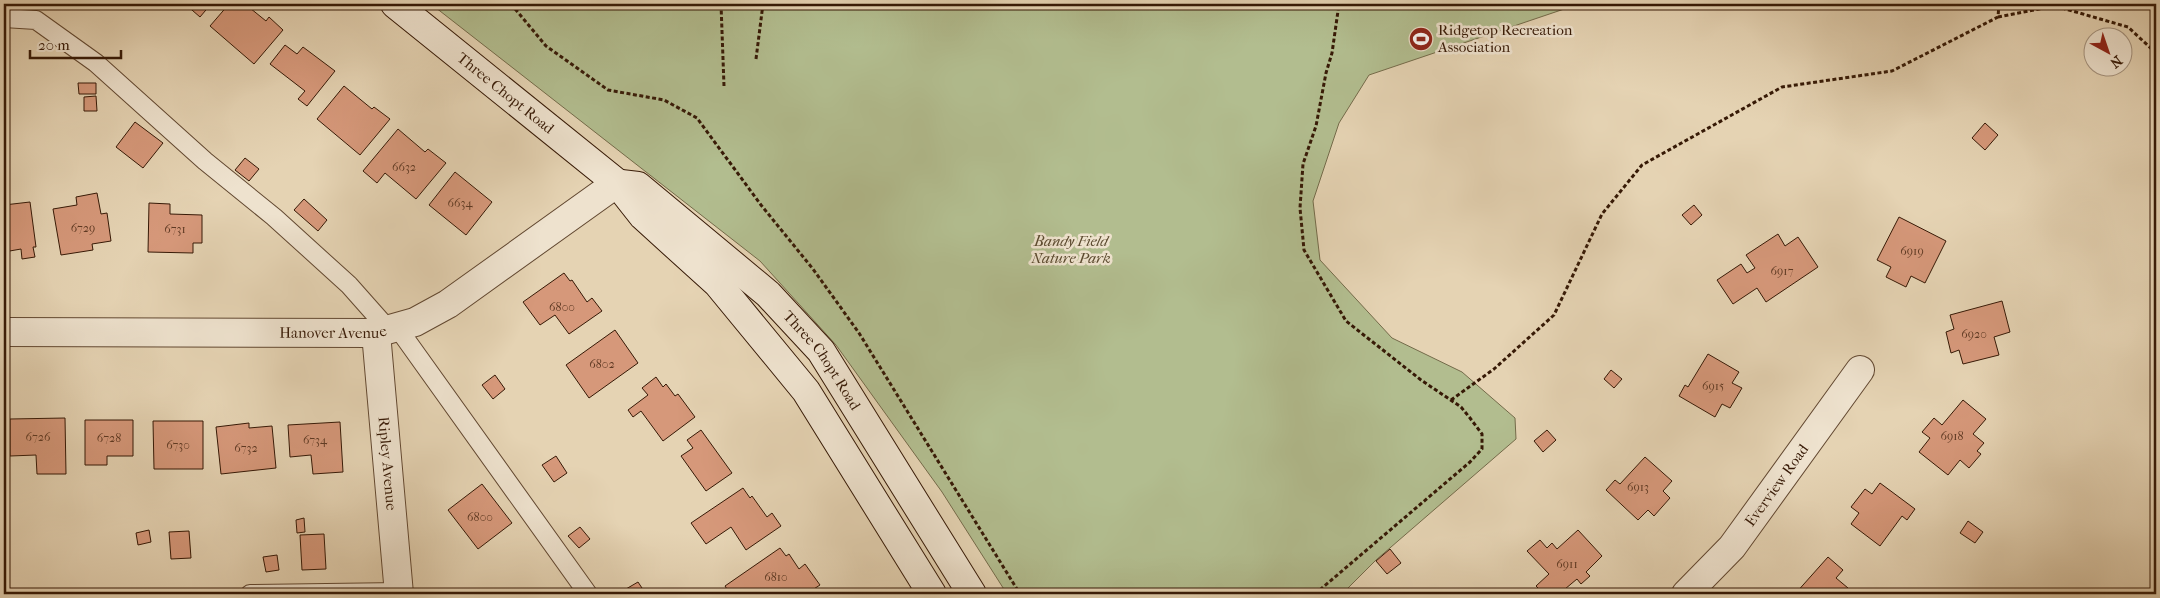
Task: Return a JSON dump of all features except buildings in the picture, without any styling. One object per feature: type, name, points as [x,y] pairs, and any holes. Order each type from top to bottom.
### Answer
[{"type":"main road","name":"Three Chopt Road","points":[[395,4],[617,183],[643,216],[718,284],[806,391],[932,594]]},
{"type":"main road","name":"Three Chopt Road","points":[[617,183],[638,186],[768,294],[821,351],[972,594]]},
{"type":"main road","name":"Hanover Avenue","points":[[4,332],[387,330],[415,322],[448,304],[617,183]]},
{"type":"main road","name":"Ripley Avenue","points":[[387,330],[399,593]]},
{"type":"main road","name":"Everview Road","points":[[1686,594],[1732,547],[1860,370]]},
{"type":"lane","points":[[4,18],[36,20],[96,63],[205,161],[274,217],[349,285],[387,330],[588,594]]},
{"type":"lane","points":[[250,594],[399,593]]},
{"type":"path","points":[[721,4],[724,86]]},
{"type":"path","points":[[756,59],[763,4]]},
{"type":"path","points":[[1315,594],[1470,462],[1482,449],[1482,434],[1461,407],[1421,380],[1346,321],[1304,250],[1300,208],[1304,164],[1316,126],[1326,73],[1332,53],[1339,4]]},
{"type":"path","points":[[1998,17],[1999,4]]},
{"type":"path","points":[[1451,400],[1494,369],[1554,315],[1602,214],[1642,165],[1782,86],[1892,71],[1998,17],[2055,6],[2128,27],[2156,53]]},
{"type":"green space","name":"Bandy Field Nature Park","points":[[431,4],[1579,4],[1369,75],[1339,123],[1313,201],[1320,260],[1392,338],[1462,372],[1515,418],[1516,439],[1376,560],[1342,594],[1007,594],[942,492],[836,345],[760,261]]},
{"type":"place","name":"Ridgetop Recreation Association","points":[[1421,39]]}]
